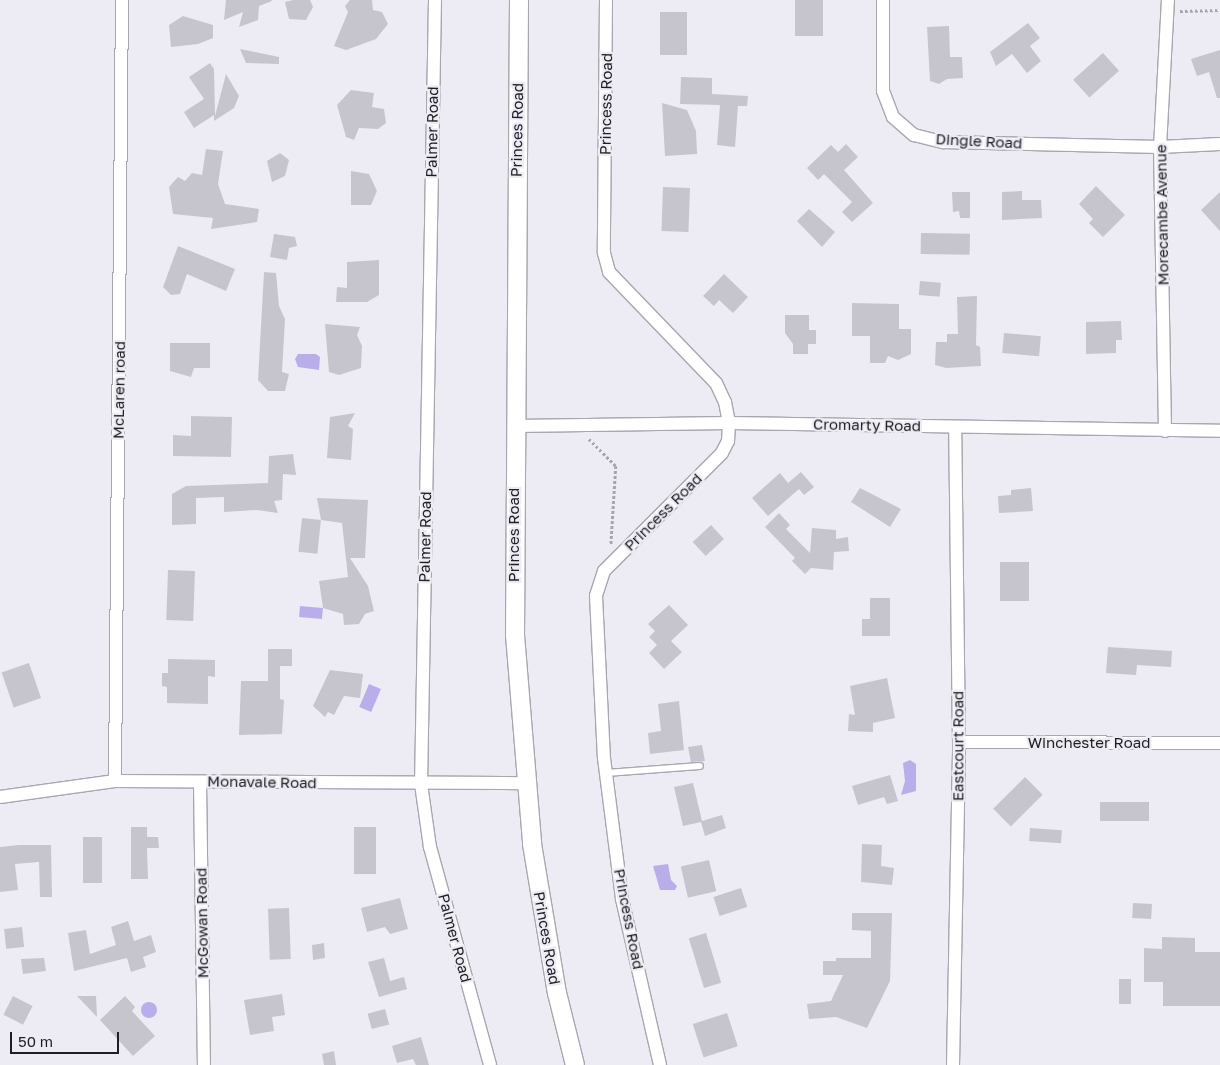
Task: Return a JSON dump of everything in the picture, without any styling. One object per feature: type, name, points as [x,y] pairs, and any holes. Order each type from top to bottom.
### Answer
[{"type":"main road","name":"Princes Road","points":[[519,0],[515,634],[525,783],[540,900],[557,994],[575,1065]]},
{"type":"street","name":"McLaren road","points":[[115,781],[122,0]]},
{"type":"street","name":"Palmer Road","points":[[435,0],[421,784],[430,847],[490,1065]]},
{"type":"street","name":"Princess Road","points":[[606,0],[604,253],[609,272],[716,383],[725,402],[729,423],[728,440],[722,453],[604,571],[596,596],[606,773],[622,899],[660,1065]]},
{"type":"street","name":"Dingle Road","points":[[884,0],[883,91],[893,117],[914,135],[943,142],[1160,146],[1220,144]]},
{"type":"street","name":"Morecambe Avenue","points":[[1165,431],[1160,146],[1168,6]]},
{"type":"street","name":"Cromarty Road","points":[[515,426],[729,423],[1220,431]]},
{"type":"street","name":"Eastcourt Road","points":[[953,1065],[959,742],[955,427]]},
{"type":"street","name":"Winchester Road","points":[[959,742],[1220,743]]},
{"type":"street","name":"Monavale Road","points":[[0,797],[115,781],[421,784],[525,783]]},
{"type":"street","name":"McGowan Road","points":[[200,782],[204,1065]]},
{"type":"lane","points":[[606,773],[700,766]]},
{"type":"path","points":[[1168,6],[1220,10]]},
{"type":"path","points":[[572,425],[616,466],[610,565]]},
{"type":"shaded area","points":[[298,354],[316,354],[320,357],[319,370],[298,367],[295,359]]},
{"type":"shaded area","points":[[300,606],[323,608],[322,619],[299,617]]},
{"type":"shaded area","points":[[369,684],[381,689],[371,712],[359,707]]},
{"type":"shaded area","points":[[910,760],[916,764],[916,791],[901,795],[905,781],[903,763]]},
{"type":"shaded area","points":[[668,864],[671,880],[677,886],[675,890],[660,890],[653,866]]},
{"type":"shaded area","points":[[149,1002],[155,1004],[157,1010],[155,1016],[149,1018],[143,1016],[141,1010],[143,1004]]},
{"type":"building","points":[[226,0],[272,1],[259,6],[258,20],[239,27],[243,12],[224,20]]},
{"type":"building","points":[[310,0],[313,7],[306,20],[289,19],[285,2]]},
{"type":"building","points":[[350,0],[372,0],[373,10],[382,12],[388,24],[376,39],[346,50],[334,46],[348,12],[345,6]]},
{"type":"building","points":[[795,0],[823,0],[823,36],[795,36]]},
{"type":"building","points":[[660,12],[687,12],[687,55],[660,55]]},
{"type":"building","points":[[183,16],[213,25],[213,38],[198,44],[171,47],[169,25]]},
{"type":"building","points":[[1028,23],[1040,38],[1030,46],[1041,61],[1027,73],[1012,54],[996,66],[990,52]]},
{"type":"building","points":[[949,26],[950,57],[962,57],[963,78],[947,79],[939,84],[930,81],[927,27]]},
{"type":"building","points":[[240,49],[279,57],[279,64],[246,63]]},
{"type":"building","points":[[1220,50],[1220,98],[1217,98],[1209,72],[1197,76],[1191,59]]},
{"type":"building","points":[[1103,53],[1119,71],[1089,98],[1073,80]]},
{"type":"building","points":[[210,63],[214,69],[215,116],[226,74],[239,96],[234,108],[214,121],[214,115],[194,128],[184,112],[204,99],[189,77]]},
{"type":"building","points":[[681,77],[712,78],[712,94],[748,96],[747,106],[738,106],[735,147],[717,145],[720,105],[680,104]]},
{"type":"building","points":[[351,90],[374,93],[372,107],[384,109],[386,123],[378,129],[359,128],[354,140],[346,137],[337,105]]},
{"type":"building","points":[[662,103],[687,110],[696,131],[697,154],[665,156]]},
{"type":"building","points":[[846,144],[858,157],[844,170],[873,203],[852,222],[842,212],[852,202],[824,174],[818,180],[807,168],[831,145],[838,152]]},
{"type":"building","points":[[206,149],[223,151],[218,184],[225,204],[259,209],[257,222],[211,229],[213,218],[173,214],[169,187],[178,177],[185,181],[192,173],[202,175]]},
{"type":"building","points":[[280,153],[289,160],[285,176],[272,182],[267,161]]},
{"type":"building","points":[[351,171],[369,174],[377,191],[371,205],[351,205]]},
{"type":"building","points":[[1096,186],[1125,215],[1103,237],[1089,223],[1093,219],[1079,204]]},
{"type":"building","points":[[663,187],[690,188],[688,232],[661,231]]},
{"type":"building","points":[[1022,191],[1022,200],[1041,200],[1042,218],[1002,220],[1002,192]]},
{"type":"building","points":[[952,192],[970,192],[970,218],[960,218],[959,211],[953,212]]},
{"type":"building","points":[[1220,192],[1220,231],[1201,210]]},
{"type":"building","points":[[809,209],[835,232],[822,247],[797,221]]},
{"type":"building","points":[[921,233],[970,234],[970,255],[921,254]]},
{"type":"building","points":[[274,234],[295,237],[297,246],[289,248],[287,260],[270,257]]},
{"type":"building","points":[[178,246],[235,269],[226,291],[187,274],[180,294],[171,295],[163,287]]},
{"type":"building","points":[[379,260],[379,295],[367,302],[336,302],[337,287],[347,288],[347,262]]},
{"type":"building","points":[[264,272],[276,273],[279,306],[285,319],[282,372],[289,374],[285,391],[268,391],[258,380]]},
{"type":"building","points":[[724,274],[748,297],[733,313],[719,300],[714,306],[703,296]]},
{"type":"building","points":[[920,281],[941,283],[940,297],[919,295]]},
{"type":"building","points":[[977,296],[976,345],[980,347],[981,366],[946,368],[935,365],[936,342],[947,342],[947,334],[958,334],[957,297]]},
{"type":"building","points":[[852,303],[899,304],[899,329],[911,329],[911,354],[898,360],[888,356],[885,363],[870,363],[870,336],[852,336]]},
{"type":"building","points":[[785,315],[809,315],[809,330],[816,330],[816,344],[808,344],[808,354],[793,354],[793,344],[785,333]]},
{"type":"building","points":[[1121,321],[1122,340],[1116,340],[1116,353],[1086,354],[1086,322]]},
{"type":"building","points":[[325,324],[360,327],[357,335],[362,346],[361,368],[339,375],[329,372]]},
{"type":"building","points":[[1004,333],[1041,336],[1039,356],[1002,353]]},
{"type":"building","points":[[170,343],[210,343],[210,368],[194,368],[191,377],[170,371]]},
{"type":"building","points":[[355,413],[348,426],[353,429],[351,460],[327,458],[330,417]]},
{"type":"building","points":[[191,416],[232,417],[231,457],[173,456],[173,435],[191,436]]},
{"type":"building","points":[[293,454],[296,475],[283,474],[282,500],[274,501],[278,513],[257,510],[224,512],[224,497],[196,498],[196,524],[172,525],[172,494],[186,486],[268,483],[269,456]]},
{"type":"building","points":[[801,472],[814,487],[804,495],[799,489],[768,516],[752,498],[780,473],[788,483]]},
{"type":"building","points":[[860,488],[901,509],[890,527],[851,502]]},
{"type":"building","points":[[1031,488],[1033,511],[999,513],[998,496],[1011,495],[1011,490]]},
{"type":"building","points":[[317,498],[368,500],[365,558],[350,558],[368,586],[374,611],[365,614],[359,624],[344,625],[343,614],[323,608],[319,581],[348,577],[342,523],[321,520]]},
{"type":"building","points":[[779,513],[790,525],[786,529],[810,553],[812,528],[836,530],[836,539],[848,537],[849,551],[834,552],[833,570],[811,568],[805,574],[792,561],[795,558],[765,527]]},
{"type":"building","points":[[302,518],[321,520],[317,554],[298,552]]},
{"type":"building","points":[[711,525],[724,539],[706,556],[693,542]]},
{"type":"building","points":[[1000,562],[1029,562],[1029,601],[1000,601]]},
{"type":"building","points":[[168,570],[195,571],[193,621],[166,620]]},
{"type":"building","points":[[870,598],[890,598],[890,636],[862,636],[862,619],[870,619]]},
{"type":"building","points":[[669,605],[688,625],[671,641],[682,652],[664,669],[649,653],[657,645],[649,637],[655,631],[648,624]]},
{"type":"building","points":[[1108,647],[1172,651],[1171,667],[1137,665],[1136,675],[1106,673]]},
{"type":"building","points":[[268,649],[292,649],[292,666],[280,666],[280,699],[284,700],[282,734],[239,735],[241,681],[268,681]]},
{"type":"building","points":[[168,659],[215,660],[215,677],[208,676],[208,704],[167,703],[167,687],[162,686],[162,673],[168,673]]},
{"type":"building","points":[[29,663],[41,698],[14,707],[2,672]]},
{"type":"building","points":[[330,670],[363,674],[360,698],[344,696],[334,715],[328,712],[325,717],[313,706]]},
{"type":"building","points":[[887,678],[895,718],[873,723],[873,732],[848,731],[849,714],[855,715],[850,686]]},
{"type":"building","points":[[679,701],[684,750],[650,754],[648,733],[661,731],[658,704]]},
{"type":"building","points":[[702,745],[705,761],[691,762],[688,747]]},
{"type":"building","points":[[890,775],[898,801],[887,804],[884,797],[858,805],[852,786]]},
{"type":"building","points":[[1025,777],[1043,795],[1011,826],[993,809]]},
{"type":"building","points":[[693,783],[702,821],[722,815],[726,828],[705,836],[701,822],[683,826],[674,787]]},
{"type":"building","points":[[1100,802],[1149,802],[1149,821],[1100,821]]},
{"type":"building","points":[[131,827],[147,827],[147,837],[158,837],[159,848],[147,848],[148,879],[131,879]]},
{"type":"building","points":[[354,827],[376,827],[376,874],[354,874]]},
{"type":"building","points":[[1030,828],[1062,830],[1061,843],[1029,841]]},
{"type":"building","points":[[83,837],[102,837],[102,883],[83,883]]},
{"type":"building","points":[[862,844],[882,845],[881,866],[894,868],[892,885],[861,882]]},
{"type":"building","points":[[51,845],[52,897],[40,897],[39,862],[15,864],[18,890],[0,892],[0,847]]},
{"type":"building","points":[[709,860],[716,891],[688,898],[681,867]]},
{"type":"building","points":[[741,888],[747,907],[720,916],[713,897]]},
{"type":"building","points":[[400,898],[408,929],[390,934],[385,927],[367,932],[361,908]]},
{"type":"building","points":[[1133,903],[1152,904],[1151,919],[1132,918]]},
{"type":"building","points":[[289,908],[291,959],[270,960],[268,909]]},
{"type":"building","points":[[852,913],[892,913],[890,981],[867,1028],[836,1017],[809,1019],[807,1004],[831,1001],[843,975],[823,975],[823,961],[836,961],[836,958],[871,958],[871,931],[852,930]]},
{"type":"building","points":[[128,921],[134,941],[151,935],[156,952],[143,957],[146,967],[131,972],[127,958],[74,971],[68,933],[86,930],[90,954],[116,945],[111,927]]},
{"type":"building","points":[[22,927],[24,947],[6,949],[4,929]]},
{"type":"building","points":[[706,933],[721,983],[704,988],[689,938]]},
{"type":"building","points":[[1162,937],[1195,938],[1195,952],[1220,952],[1220,1006],[1163,1006],[1163,982],[1144,982],[1144,948],[1162,949]]},
{"type":"building","points":[[324,943],[325,958],[313,960],[312,945]]},
{"type":"building","points":[[44,958],[46,971],[23,974],[21,959]]},
{"type":"building","points":[[384,958],[390,981],[404,977],[407,989],[379,997],[368,962]]},
{"type":"building","points":[[1119,979],[1131,979],[1131,1004],[1119,1004]]},
{"type":"building","points":[[282,994],[285,1015],[272,1017],[274,1031],[250,1035],[244,1000]]},
{"type":"building","points":[[13,996],[33,1006],[23,1025],[3,1015]]},
{"type":"building","points":[[77,996],[96,996],[97,1017]]},
{"type":"building","points":[[125,996],[135,1007],[132,1011],[155,1036],[133,1056],[100,1020]]},
{"type":"building","points":[[385,1009],[389,1024],[372,1029],[368,1014]]},
{"type":"building","points":[[727,1013],[738,1046],[704,1057],[693,1024]]},
{"type":"building","points":[[421,1037],[429,1065],[416,1065],[413,1059],[397,1063],[392,1046]]},
{"type":"building","points":[[334,1051],[336,1065],[324,1065],[322,1054]]}]
